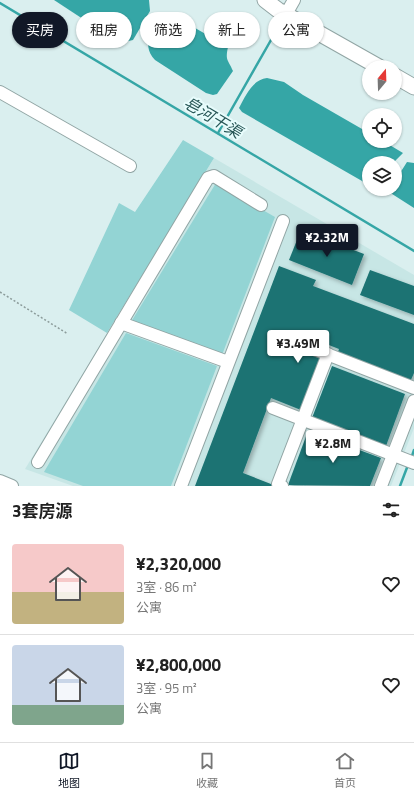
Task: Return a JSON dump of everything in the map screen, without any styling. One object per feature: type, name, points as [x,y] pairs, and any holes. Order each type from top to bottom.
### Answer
[{"type":"main road","points":[[265,0],[283,12]]},
{"type":"main road","points":[[324,36],[367,60]]},
{"type":"main road","points":[[402,80],[414,87]]},
{"type":"street","points":[[287,12],[294,0]]},
{"type":"street","points":[[0,92],[130,166]]},
{"type":"street","points":[[38,462],[208,178],[214,176],[261,205]]},
{"type":"street","points":[[180,486],[283,221]]},
{"type":"street","points":[[121,323],[228,362]]},
{"type":"street","points":[[296,342],[414,388]]},
{"type":"street","points":[[282,486],[278,484],[328,354]]},
{"type":"street","points":[[382,486],[414,401]]},
{"type":"street","points":[[273,408],[411,462]]},
{"type":"street","points":[[0,481],[12,486]]},
{"type":"path","points":[[0,292],[68,334]]},
{"type":"shaded area","points":[[54,0],[149,0],[150,11],[140,12],[140,28],[132,40],[132,12],[76,12],[76,14]]},
{"type":"shaded area","points":[[196,29],[204,33],[204,48],[228,48],[227,58],[233,71],[217,94],[213,95],[206,93],[155,60],[148,48],[196,48]]},
{"type":"shaded area","points":[[267,78],[284,82],[303,95],[362,129],[362,148],[395,148],[403,153],[400,156],[362,156],[362,181],[242,112],[239,108],[244,98],[253,85],[262,79]]},
{"type":"shaded area","points":[[183,140],[214,158],[107,333],[69,310],[119,203],[135,212]]},
{"type":"shaded area","points":[[214,158],[414,275],[414,428],[391,486],[73,486],[25,469]]},
{"type":"shaded area","points":[[407,162],[414,163],[414,208],[395,196],[402,196],[402,170]]},
{"type":"shaded area","points":[[216,183],[275,217],[222,355],[131,322]]},
{"type":"shaded area","points":[[126,333],[217,366],[171,486],[83,486],[44,472]]},
{"type":"building","points":[[299,235],[312,240],[314,235],[364,254],[352,285],[289,260]]},
{"type":"building","points":[[279,266],[316,280],[313,286],[414,324],[414,373],[410,382],[337,355],[339,349],[296,332],[292,343],[323,355],[301,410],[271,398],[243,473],[276,486],[195,486]]},
{"type":"building","points":[[370,270],[414,286],[414,315],[360,295]]},
{"type":"building","points":[[332,366],[405,394],[386,446],[312,418]]},
{"type":"building","points":[[308,431],[381,458],[370,486],[288,485]]},
{"type":"waterway","name":"皂河干渠","points":[[0,3],[414,251]]},
{"type":"waterway","points":[[218,133],[268,45]]},
{"type":"waterway","points":[[411,459],[414,450]]},
{"type":"waterway","points":[[400,486],[408,465]]}]
